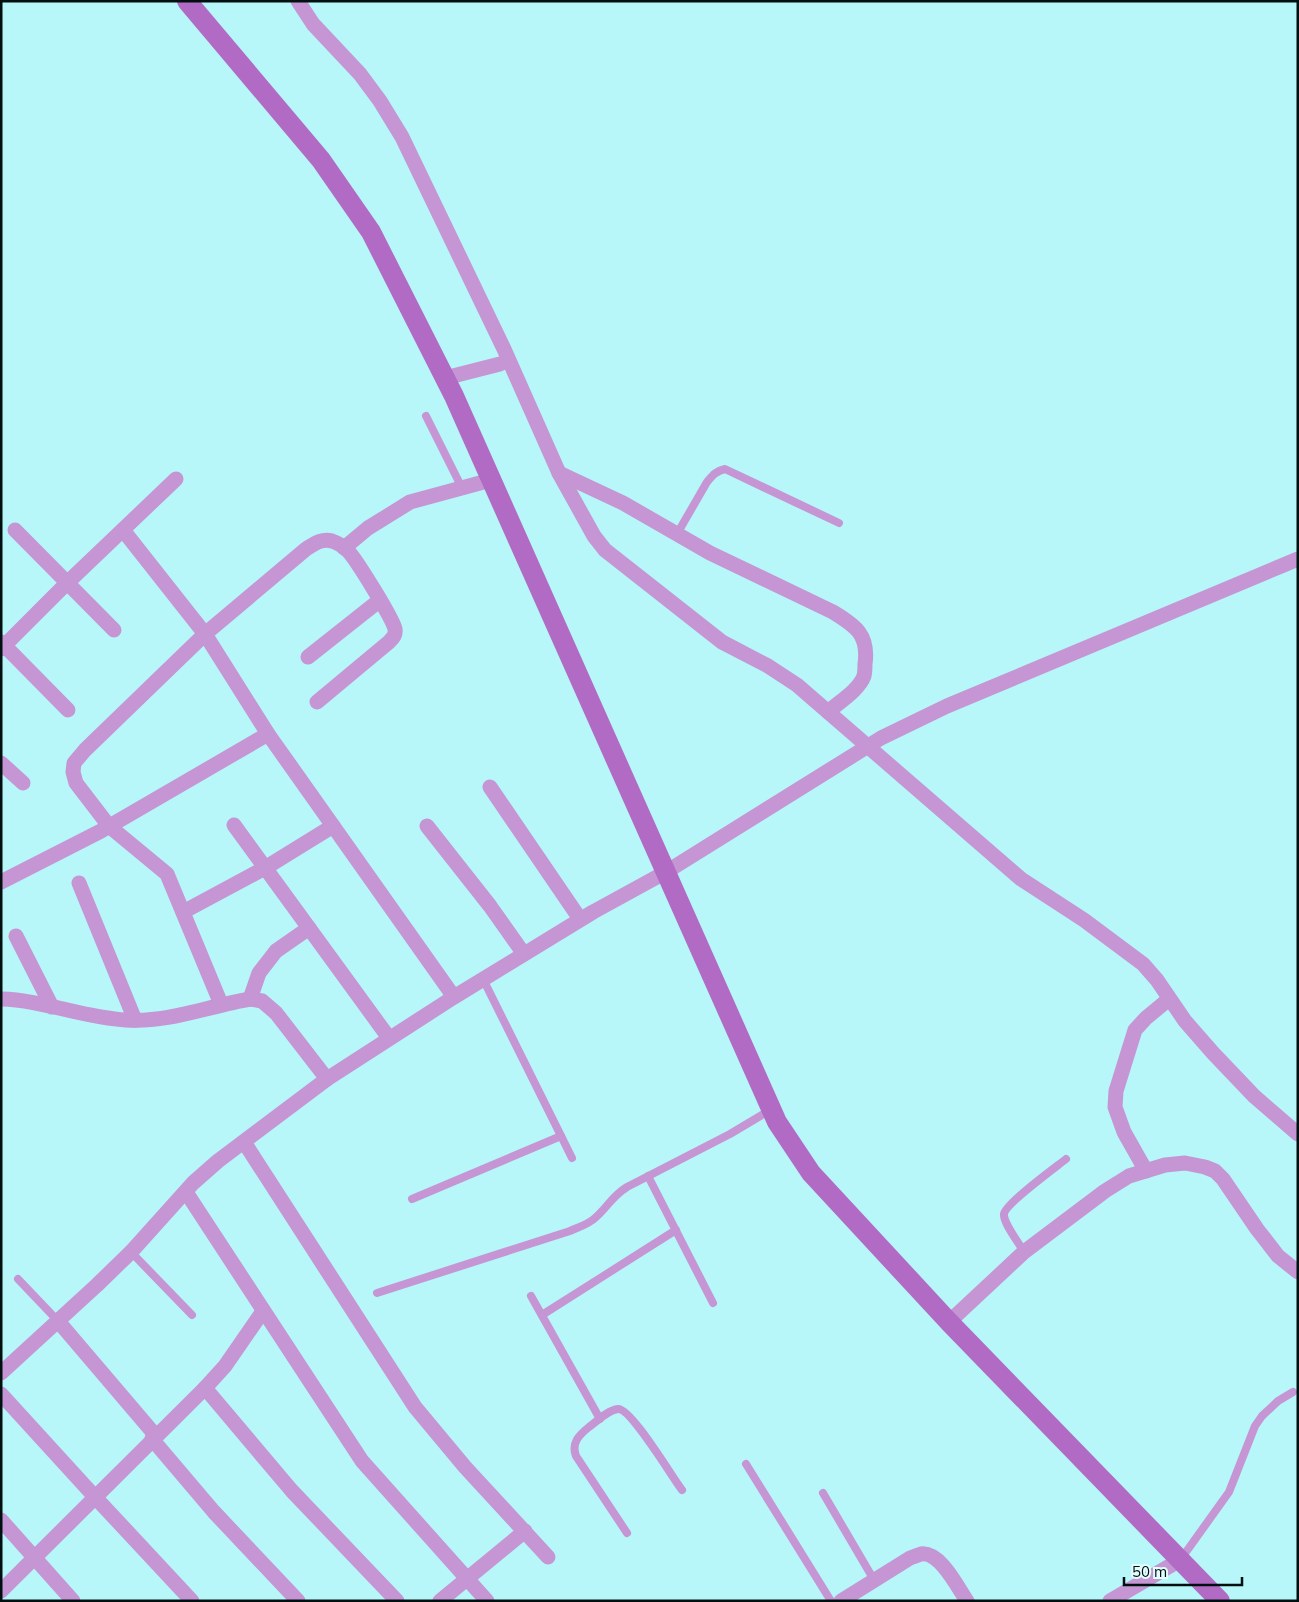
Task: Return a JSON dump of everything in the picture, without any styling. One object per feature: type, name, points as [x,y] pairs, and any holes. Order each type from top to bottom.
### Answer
[{"type":"main road","points":[[194,4],[321,160],[371,232],[445,378],[778,1122],[811,1173],[949,1322],[1220,1601]]},
{"type":"street","points":[[298,1],[313,24],[360,74],[380,101],[402,137],[504,349],[559,473],[594,536],[605,550],[722,642],[768,666],[797,684],[868,748],[1021,879],[1084,920],[1142,964],[1157,980],[1184,1021],[1213,1053],[1254,1096],[1298,1134]]},
{"type":"street","points":[[445,378],[500,364]]},
{"type":"street","points":[[559,473],[623,503],[710,553],[851,622],[861,633],[866,645],[864,676],[856,687],[828,712]]},
{"type":"street","points":[[68,710],[2,645],[176,480]]},
{"type":"street","points":[[344,548],[368,528],[410,502],[491,480]]},
{"type":"street","points":[[15,530],[66,584],[114,630]]},
{"type":"street","points":[[123,530],[205,634],[268,734],[454,997]]},
{"type":"street","points":[[221,1004],[167,874],[109,826],[76,783],[73,772],[74,763],[85,750],[205,634],[306,548],[321,540],[330,540],[350,553],[380,600],[396,632],[394,637],[317,702]]},
{"type":"street","points":[[1,1372],[131,1252],[186,1192],[218,1161],[327,1078],[454,997],[580,919],[666,872],[868,748],[881,738],[947,706],[1298,558]]},
{"type":"street","points":[[308,657],[380,600]]},
{"type":"street","points":[[1,882],[109,826],[268,734]]},
{"type":"street","points":[[1,763],[23,783]]},
{"type":"street","points":[[490,787],[580,919]]},
{"type":"street","points":[[234,825],[389,1038]]},
{"type":"street","points":[[183,912],[266,868],[333,826]]},
{"type":"street","points":[[427,826],[490,906],[524,954]]},
{"type":"street","points":[[79,883],[135,1020]]},
{"type":"street","points":[[250,998],[260,973],[276,951],[309,928]]},
{"type":"street","points":[[16,936],[52,1007]]},
{"type":"street","points":[[1,999],[52,1007],[86,1015],[135,1020],[167,1018],[250,998],[262,1001],[276,1013],[327,1078]]},
{"type":"street","points":[[1146,1171],[1124,1132],[1115,1108],[1116,1092],[1135,1030],[1169,999]]},
{"type":"street","points":[[244,1142],[416,1407],[466,1467],[548,1557]]},
{"type":"street","points":[[949,1322],[1024,1252],[1105,1190],[1129,1176],[1165,1166],[1185,1163],[1215,1171],[1278,1256],[1298,1272]]},
{"type":"street","points":[[186,1192],[362,1461],[486,1601]]},
{"type":"street","points":[[1,1591],[204,1388],[224,1366],[263,1311]]},
{"type":"street","points":[[58,1321],[214,1512],[298,1601]]},
{"type":"street","points":[[204,1388],[292,1491],[397,1601]]},
{"type":"street","points":[[1,1394],[192,1601]]},
{"type":"street","points":[[1,1520],[73,1601]]},
{"type":"street","points":[[440,1601],[525,1531]]},
{"type":"street","points":[[840,1601],[910,1558],[921,1554],[928,1554],[942,1564],[967,1601]]},
{"type":"street","points":[[1110,1601],[1180,1560]]},
{"type":"lane","points":[[426,416],[462,488]]},
{"type":"lane","points":[[677,534],[707,482],[718,470],[725,469],[839,523]]},
{"type":"lane","points":[[483,979],[572,1158]]},
{"type":"lane","points":[[377,1293],[570,1231],[594,1219],[615,1194],[730,1134],[772,1109]]},
{"type":"lane","points":[[412,1199],[561,1136]]},
{"type":"lane","points":[[1024,1252],[1006,1221],[1005,1209],[1066,1159]]},
{"type":"lane","points":[[648,1176],[714,1303]]},
{"type":"lane","points":[[542,1315],[676,1230]]},
{"type":"lane","points":[[131,1252],[192,1316]]},
{"type":"lane","points":[[18,1279],[58,1321]]},
{"type":"lane","points":[[531,1296],[600,1419]]},
{"type":"lane","points":[[1180,1560],[1230,1492],[1255,1426],[1262,1416],[1278,1401],[1293,1392]]},
{"type":"lane","points":[[627,1533],[579,1461],[574,1450],[576,1440],[581,1433],[600,1419],[619,1409],[625,1410],[635,1421],[682,1490]]},
{"type":"lane","points":[[746,1464],[831,1601]]},
{"type":"lane","points":[[822,1493],[874,1580]]}]
